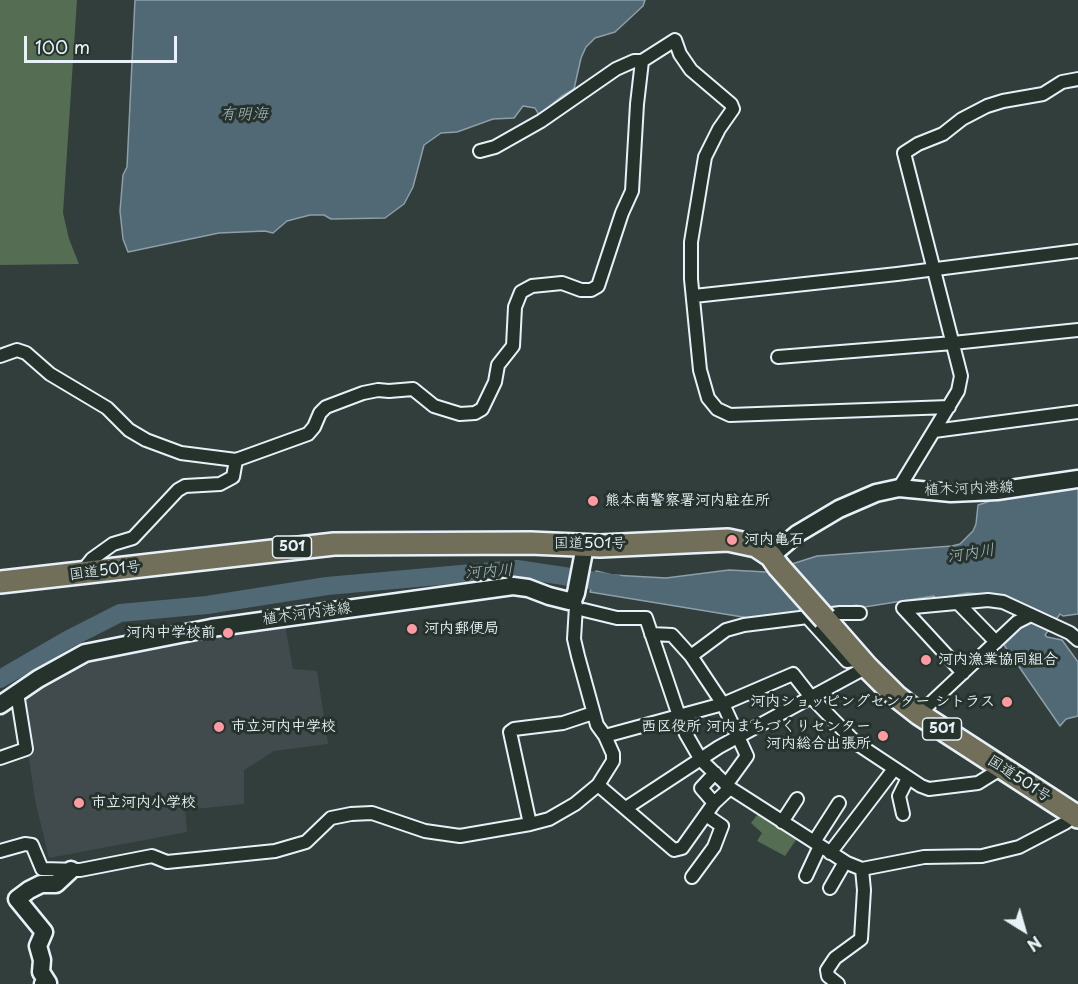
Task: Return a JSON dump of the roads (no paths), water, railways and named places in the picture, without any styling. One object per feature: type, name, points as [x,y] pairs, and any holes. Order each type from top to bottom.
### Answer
[{"type":"highway","name":"国道501号","points":[[0,582],[334,544],[530,543],[584,552],[728,540],[756,546],[774,561],[817,619],[896,696],[919,714],[1077,815]]},
{"type":"main road","name":"植木河内港線","points":[[774,561],[797,534],[839,509],[876,493],[899,488],[951,493],[986,491],[1078,479]]},
{"type":"main road","points":[[578,600],[584,552]]},
{"type":"main road","name":"植木河内港線","points":[[0,705],[64,663],[85,653],[211,628],[513,586],[528,588],[569,601],[578,600]]},
{"type":"main road","points":[[44,984],[48,983],[41,972],[42,960],[38,946],[44,932],[17,899],[28,890],[41,884],[57,885],[71,870]]},
{"type":"street","points":[[480,151],[495,147],[541,121],[616,69],[634,61],[642,61],[675,40],[680,54],[691,70],[731,104],[733,109],[705,157],[691,242],[700,370],[708,398],[717,409],[730,415],[949,407]]},
{"type":"street","points":[[0,356],[17,350],[26,353],[50,374],[107,408],[129,430],[146,440],[181,453],[237,460],[308,434],[326,407],[363,393],[378,390],[413,389],[434,406],[460,414],[475,413],[482,409],[495,382],[498,365],[513,346],[515,307],[521,292],[532,286],[562,283],[581,290],[591,290],[598,286],[622,213],[632,191],[642,61]]},
{"type":"street","points":[[899,488],[958,391],[961,376],[904,153],[918,144],[943,134],[962,119],[987,106],[1043,94],[1062,82],[1078,79]]},
{"type":"street","points":[[694,296],[1078,251]]},
{"type":"street","points":[[778,357],[1078,330]]},
{"type":"street","points":[[934,431],[1078,412]]},
{"type":"street","points":[[80,574],[92,559],[113,543],[133,538],[178,490],[185,486],[220,484],[232,477],[237,460]]},
{"type":"street","points":[[0,851],[25,844],[32,845],[42,869],[80,870],[152,856],[167,862],[275,851],[306,842],[331,818],[351,814],[372,813],[425,831],[460,836],[549,819],[575,804],[598,784],[613,761],[613,754],[593,713],[574,639],[578,600],[617,618],[646,618],[679,716],[701,760],[728,786],[845,862],[862,869],[924,857],[982,856],[1019,847],[1077,815]]},
{"type":"street","points":[[963,673],[903,608],[988,600],[1003,602],[1071,634]]},
{"type":"street","points":[[958,603],[996,642]]},
{"type":"street","points":[[691,656],[726,630],[744,625],[860,613]]},
{"type":"street","points":[[919,714],[1017,622],[1031,615]]},
{"type":"street","points":[[598,784],[674,850],[682,848],[747,756],[723,704],[691,656],[672,634],[651,634]]},
{"type":"street","points":[[626,808],[739,736],[812,697],[863,663]]},
{"type":"street","points":[[605,736],[723,704],[794,674],[812,697],[856,743],[921,786],[929,789],[978,783],[1002,768]]},
{"type":"street","points":[[0,758],[26,749],[17,693]]},
{"type":"street","points":[[530,824],[510,732],[514,729],[563,723],[593,713]]},
{"type":"street","points":[[821,847],[894,769]]},
{"type":"street","points":[[714,803],[701,789],[715,773]]},
{"type":"street","points":[[903,814],[899,796],[908,778]]},
{"type":"street","points":[[782,822],[797,799]]},
{"type":"street","points":[[806,876],[839,803]]},
{"type":"street","points":[[693,877],[714,847],[722,826],[705,814]]},
{"type":"street","points":[[830,888],[845,862]]},
{"type":"street","points":[[838,984],[828,976],[827,970],[835,958],[861,939],[864,890],[862,869]]},
{"type":"water","name":"有明海","points":[[135,0],[645,0],[643,6],[615,32],[595,38],[586,47],[574,89],[539,115],[535,108],[523,106],[514,118],[493,119],[457,132],[441,133],[424,145],[413,187],[404,204],[385,218],[331,219],[324,215],[310,215],[287,221],[273,233],[265,231],[219,233],[128,252],[123,239],[120,211],[123,175],[127,167]]},
{"type":"water","points":[[1078,484],[1078,614],[1063,616],[1060,614],[1045,635],[1062,640],[1078,662],[1078,716],[1066,719],[1060,726],[1004,645],[1037,612],[999,595],[967,593],[936,599],[934,596],[761,620],[590,592],[596,571],[612,575],[666,578],[729,570],[767,572],[817,556],[952,546],[960,544],[973,531],[978,505],[1022,491]]},
{"type":"waterway","name":"河内川","points":[[0,679],[67,640],[120,613],[207,605],[327,586],[517,569],[617,584]]},
{"type":"place","name":"熊本南警察署河内駐在所","points":[[593,501]]},
{"type":"place","name":"河内亀石","points":[[732,540]]},
{"type":"place","name":"河内郵便局","points":[[412,629]]},
{"type":"place","name":"河内中学校前","points":[[228,633]]},
{"type":"place","name":"河内漁業協同組合","points":[[926,660]]},
{"type":"place","name":"河内ショッピングセンター シトラス","points":[[1007,702]]},
{"type":"place","name":"市立河内中学校","points":[[219,727]]},
{"type":"place","name":"西区役所 河内まちづくりセンター 河内総合出張所","points":[[883,736]]},
{"type":"place","name":"市立河内小学校","points":[[79,803]]}]
